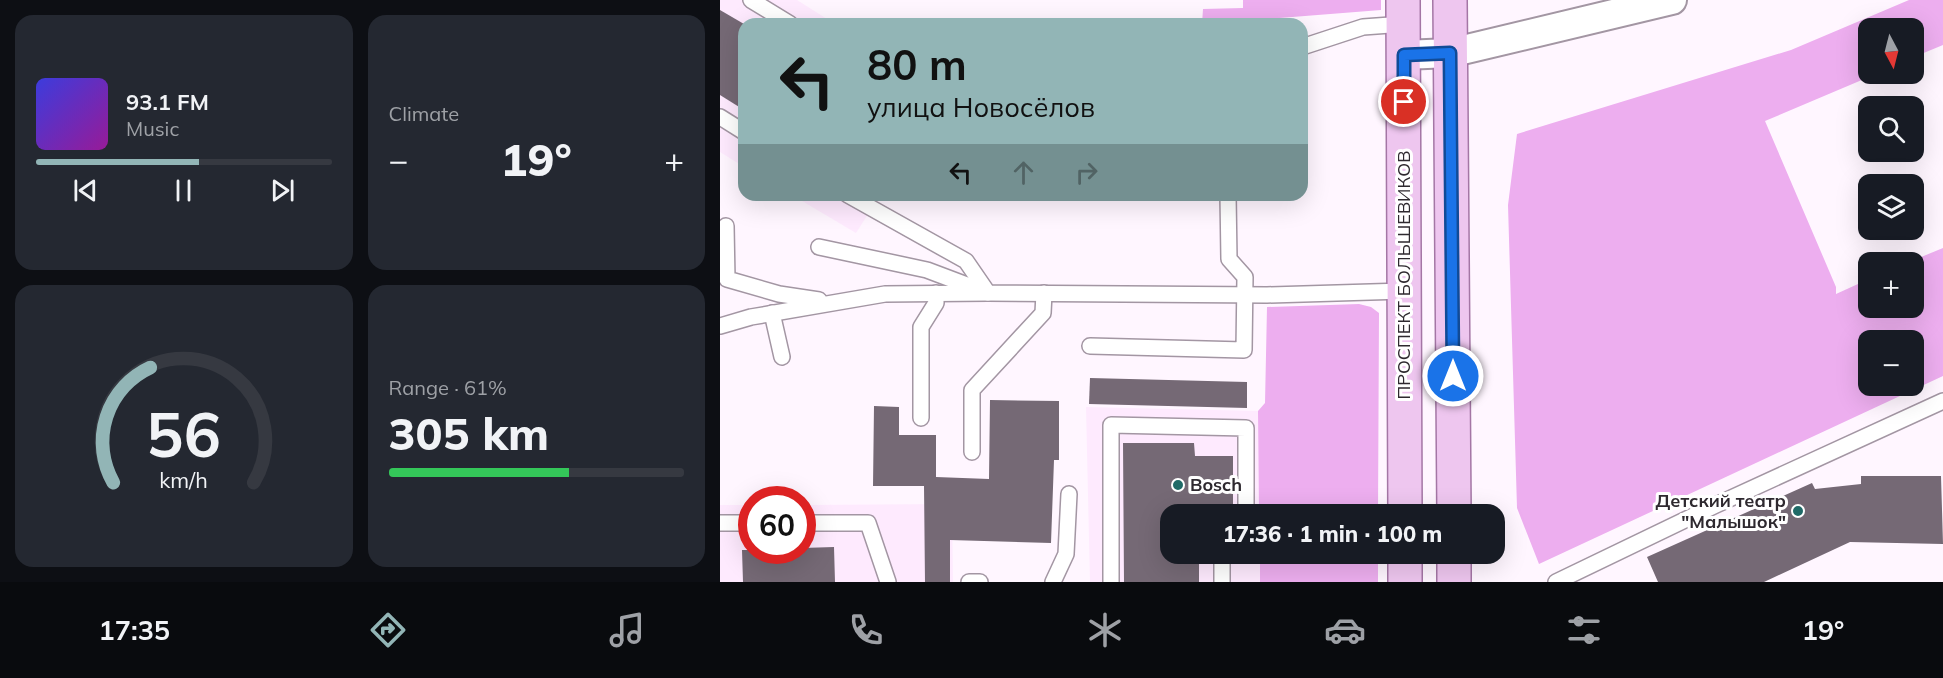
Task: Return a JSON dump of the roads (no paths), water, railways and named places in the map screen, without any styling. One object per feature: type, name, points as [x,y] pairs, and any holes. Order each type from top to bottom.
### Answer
[{"type":"main road","points":[[1450,0],[1454,504]]},
{"type":"main road","name":"ПРОСПЕКТ БОЛЬШЕВИКОВ","points":[[1404,26],[1405,504]]},
{"type":"main road","points":[[1405,564],[1405,582]]},
{"type":"main road","points":[[1454,564],[1454,582]]},
{"type":"street","points":[[1404,26],[1450,53],[1608,8],[1672,0]]},
{"type":"lane","points":[[751,0],[780,18]]},
{"type":"lane","points":[[1308,45],[1363,27],[1404,26]]},
{"type":"lane","points":[[720,117],[738,128]]},
{"type":"lane","points":[[859,201],[966,261],[988,293]]},
{"type":"lane","points":[[1090,346],[1244,350],[1245,277],[1229,259],[1228,201]]},
{"type":"lane","points":[[726,226],[727,279],[779,294],[828,302]]},
{"type":"lane","points":[[819,247],[927,270],[988,293]]},
{"type":"lane","points":[[720,326],[828,302],[885,294],[1245,295],[1404,291]]},
{"type":"lane","points":[[921,418],[921,327],[936,303],[936,293]]},
{"type":"lane","points":[[972,452],[972,390],[1044,313],[1044,293]]},
{"type":"lane","points":[[772,313],[782,357]]},
{"type":"lane","points":[[1556,582],[1587,574],[1943,401]]},
{"type":"lane","points":[[1111,582],[1111,425],[1246,428],[1246,504]]},
{"type":"lane","points":[[1053,582],[1066,554],[1069,494]]},
{"type":"lane","points":[[720,523],[738,523]]},
{"type":"lane","points":[[816,523],[868,523],[888,582]]},
{"type":"lane","points":[[1222,564],[1222,582]]},
{"type":"lane","points":[[969,582],[980,582]]},
{"type":"place","name":"Bosch","points":[[1178,485]]},
{"type":"place","name":"Детский театр \"Малышок\"","points":[[1798,511]]}]
